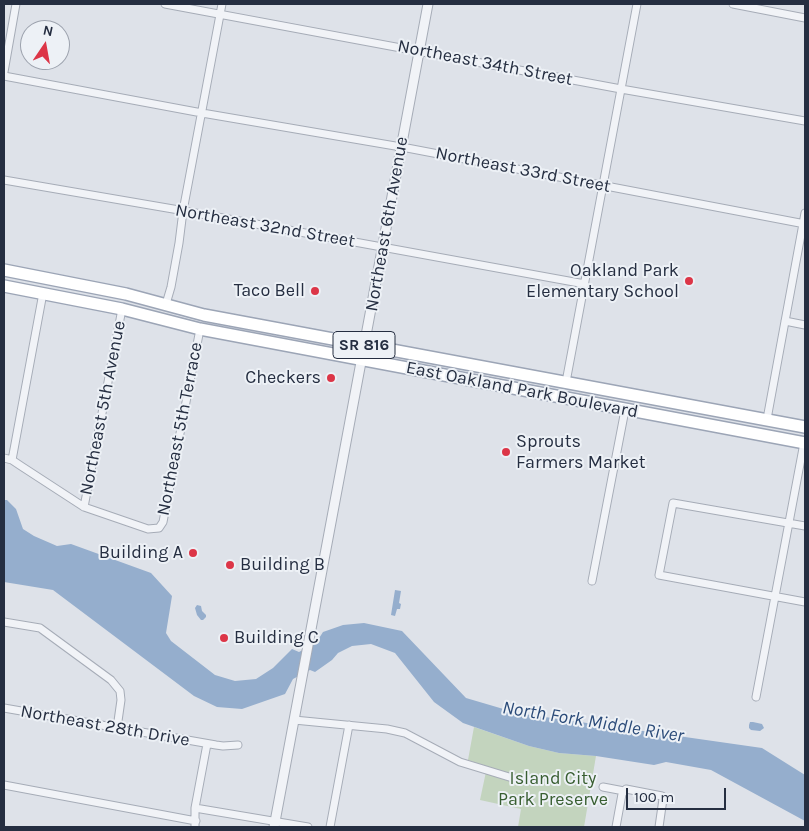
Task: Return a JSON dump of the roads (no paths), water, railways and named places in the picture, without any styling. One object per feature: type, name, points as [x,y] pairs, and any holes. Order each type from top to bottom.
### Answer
[{"type":"main road","name":"East Oakland Park Boulevard","points":[[4,270],[126,294],[204,315],[805,427]]},
{"type":"main road","points":[[43,293],[46,288],[64,282]]},
{"type":"main road","name":"East Oakland Park Boulevard","points":[[4,286],[136,312],[200,329],[805,443]]},
{"type":"main road","points":[[136,312],[159,310],[166,304]]},
{"type":"main road","points":[[586,402],[596,400],[600,396],[602,389]]},
{"type":"main road","points":[[625,410],[628,402],[637,396]]},
{"type":"main road","points":[[690,422],[705,418],[756,427],[764,424],[767,419]]},
{"type":"street","points":[[4,72],[16,4]]},
{"type":"street","name":"Northeast 34th Street","points":[[165,4],[621,89],[805,121]]},
{"type":"street","points":[[166,304],[171,287],[183,211],[222,4]]},
{"type":"street","name":"Northeast 6th Avenue","points":[[275,825],[428,4]]},
{"type":"street","points":[[566,382],[637,4]]},
{"type":"street","points":[[733,4],[805,18]]},
{"type":"street","name":"Northeast 33rd Street","points":[[4,76],[202,114],[401,147],[804,224]]},
{"type":"street","name":"Northeast 32nd Street","points":[[4,180],[585,284]]},
{"type":"street","points":[[767,419],[805,213]]},
{"type":"street","points":[[12,460],[43,293]]},
{"type":"street","name":"Northeast 5th Avenue","points":[[84,507],[122,309]]},
{"type":"street","points":[[785,321],[805,325]]},
{"type":"street","name":"Northeast 5th Terrace","points":[[84,507],[148,528],[159,528],[163,522],[200,329]]},
{"type":"street","points":[[592,581],[625,410]]},
{"type":"street","points":[[756,697],[805,443]]},
{"type":"street","points":[[4,458],[12,460],[84,507]]},
{"type":"street","points":[[805,526],[673,504],[659,575],[805,602]]},
{"type":"street","points":[[4,622],[40,628],[111,680],[120,691],[122,700],[117,728]]},
{"type":"street","name":"Northeast 28th Drive","points":[[4,708],[207,744]]},
{"type":"street","points":[[294,720],[387,729],[405,733],[460,762],[519,780]]},
{"type":"street","points":[[330,827],[349,725]]},
{"type":"street","points":[[4,785],[195,824],[195,808],[207,744],[238,745]]},
{"type":"street","points":[[603,787],[662,796],[664,798],[659,827]]},
{"type":"street","points":[[616,827],[624,791]]},
{"type":"street","points":[[195,808],[257,819],[275,825],[308,827]]},
{"type":"water","points":[[4,500],[7,500],[16,509],[23,529],[34,536],[57,546],[71,544],[151,573],[172,596],[166,633],[171,641],[215,675],[235,681],[256,679],[273,668],[292,649],[299,652],[316,643],[323,632],[343,625],[364,623],[402,631],[466,698],[517,713],[762,748],[805,775],[805,821],[711,770],[666,762],[654,765],[596,756],[559,753],[529,746],[463,723],[434,702],[395,653],[371,644],[352,646],[338,653],[332,660],[315,672],[310,670],[293,679],[285,694],[242,709],[217,707],[194,696],[53,590],[4,582]]},
{"type":"water","points":[[395,590],[401,591],[399,603],[401,604],[395,616],[391,615]]},
{"type":"water","points":[[197,605],[201,606],[202,611],[206,615],[203,620],[197,615],[195,608]]},
{"type":"water","points":[[750,722],[762,724],[764,728],[760,731],[751,730],[749,728]]},
{"type":"place","name":"Oakland Park Elementary School","points":[[689,281]]},
{"type":"place","name":"Taco Bell","points":[[315,291]]},
{"type":"place","name":"Checkers","points":[[331,378]]},
{"type":"place","name":"Sprouts Farmers Market","points":[[506,452]]},
{"type":"place","name":"Building A","points":[[193,553]]},
{"type":"place","name":"Building B","points":[[230,565]]},
{"type":"place","name":"Building C","points":[[224,638]]},
{"type":"water label","name":"North Fork Middle River","points":[[593,722]]},
{"type":"park label","name":"Island City Park Preserve","points":[[553,790]]}]
